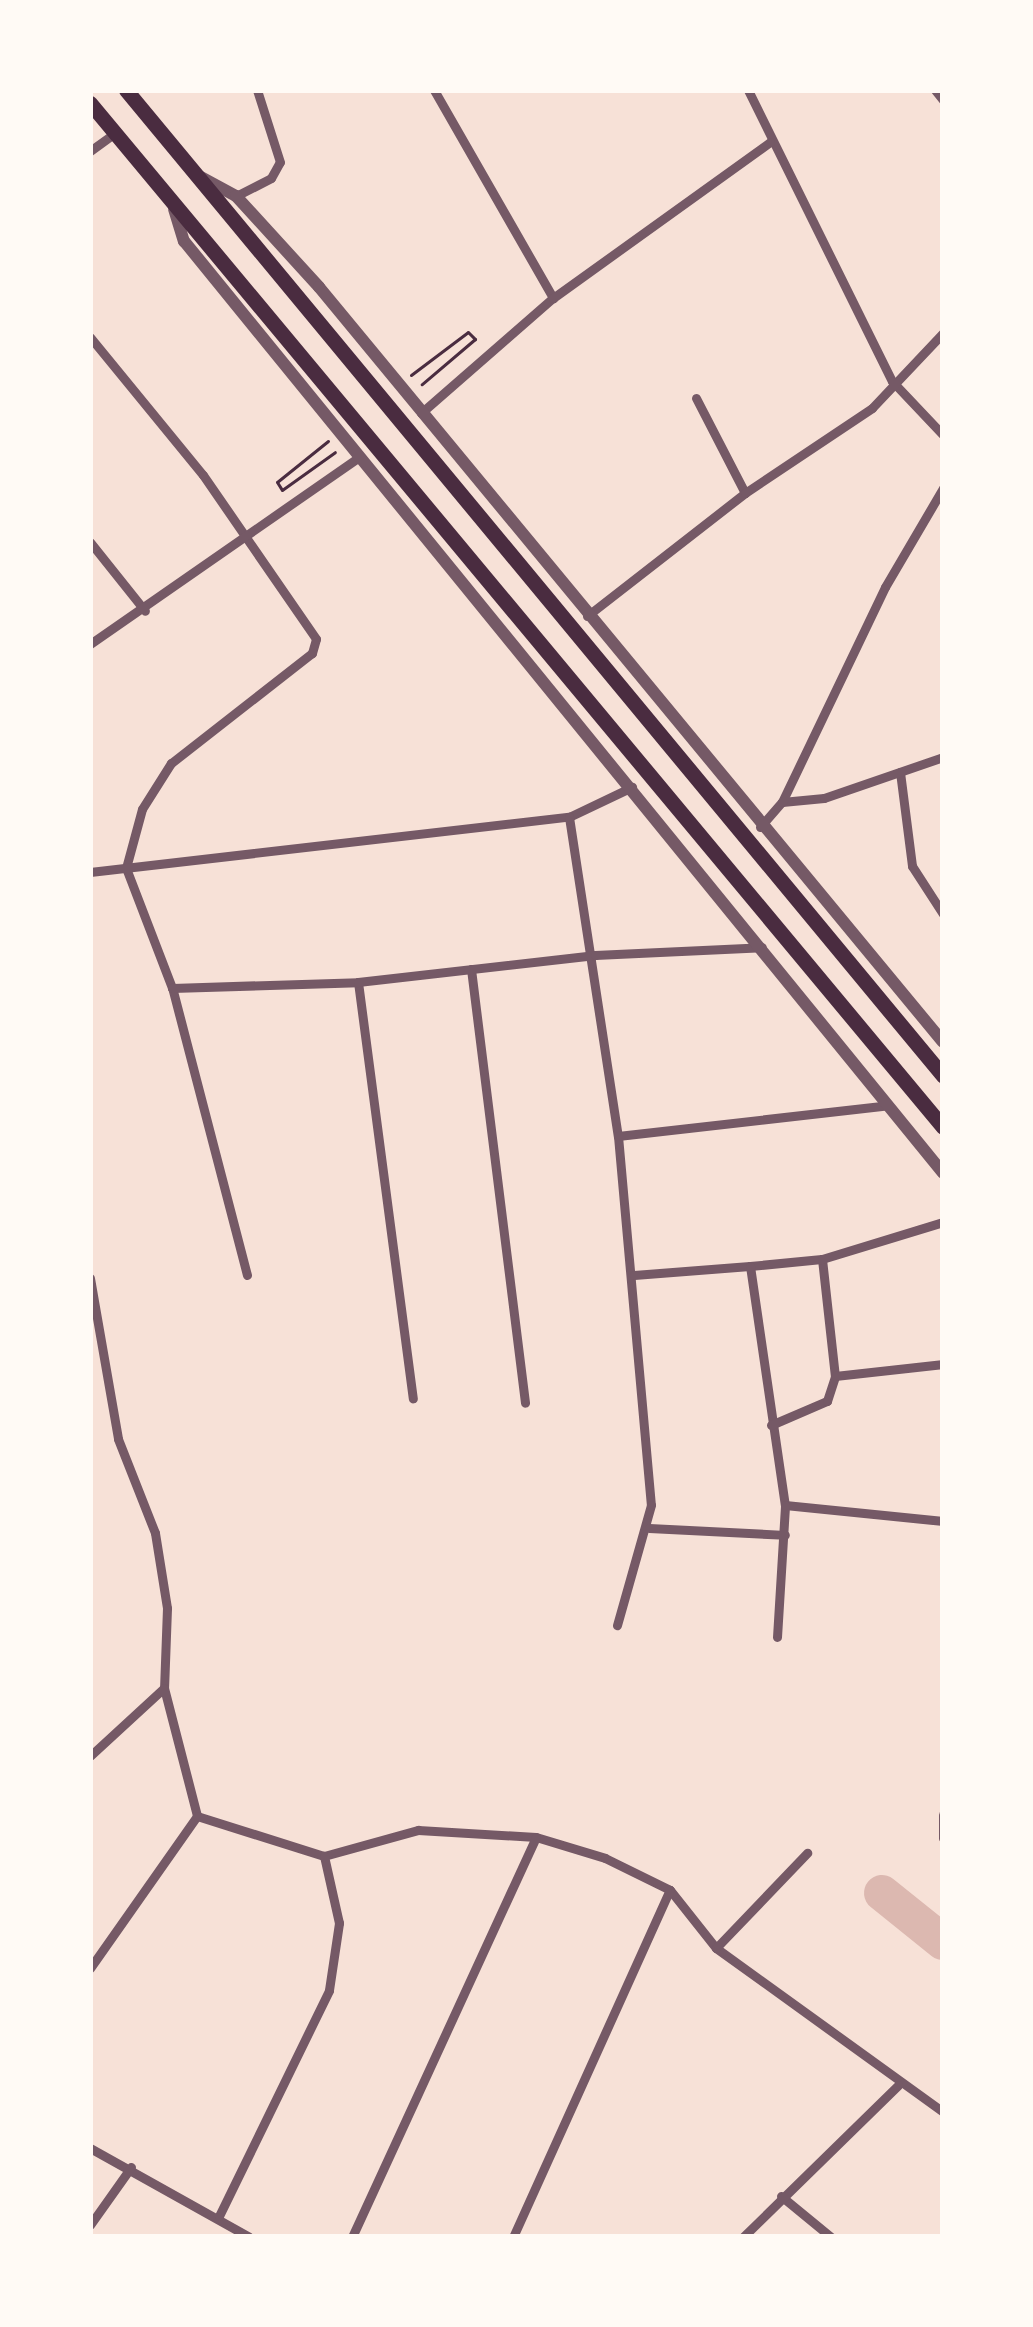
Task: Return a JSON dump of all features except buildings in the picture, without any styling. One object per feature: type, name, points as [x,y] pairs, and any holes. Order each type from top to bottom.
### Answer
[{"type":"highway","points":[[126,90],[943,1076]]},
{"type":"highway","points":[[90,104],[943,1126]]},
{"type":"street","points":[[236,196],[271,178],[280,162],[256,90]]},
{"type":"street","points":[[434,90],[553,298]]},
{"type":"street","points":[[748,90],[892,381],[943,435]]},
{"type":"street","points":[[935,90],[943,100]]},
{"type":"street","points":[[90,134],[94,148],[115,133]]},
{"type":"street","points":[[421,413],[553,298],[770,142]]},
{"type":"street","points":[[192,172],[236,196],[943,1042]]},
{"type":"street","points":[[172,202],[184,241],[943,1173]]},
{"type":"street","points":[[585,617],[745,493],[872,408],[892,381],[943,333]]},
{"type":"street","points":[[90,337],[242,532],[316,645],[171,763],[142,809],[126,868],[172,988],[247,1275]]},
{"type":"street","points":[[696,398],[745,493]]},
{"type":"street","points":[[90,644],[145,611],[242,532],[358,458]]},
{"type":"street","points":[[760,827],[782,802],[885,587],[943,488]]},
{"type":"street","points":[[90,542],[145,611]]},
{"type":"street","points":[[782,802],[824,798],[943,757]]},
{"type":"street","points":[[900,772],[917,883],[943,914]]},
{"type":"street","points":[[90,872],[569,817],[632,787]]},
{"type":"street","points":[[569,817],[595,955],[634,1275],[649,1528],[616,1625]]},
{"type":"street","points":[[172,988],[358,982],[595,955],[762,947]]},
{"type":"street","points":[[471,969],[525,1403]]},
{"type":"street","points":[[358,982],[413,1398]]},
{"type":"street","points":[[618,1136],[888,1105]]},
{"type":"street","points":[[634,1275],[822,1259],[943,1222]]},
{"type":"street","points":[[771,1425],[834,1395],[822,1259]]},
{"type":"street","points":[[750,1266],[785,1505],[777,1637]]},
{"type":"street","points":[[90,1278],[114,1422],[155,1533],[167,1608],[164,1688],[197,1816],[90,1968]]},
{"type":"street","points":[[835,1376],[943,1364]]},
{"type":"street","points":[[785,1505],[943,1521]]},
{"type":"street","points":[[649,1528],[785,1535]]},
{"type":"street","points":[[90,1756],[164,1688]]},
{"type":"street","points":[[943,1815],[943,1838]]},
{"type":"street","points":[[197,1816],[324,1856],[418,1830],[536,1837],[605,1858],[670,1890],[716,1948],[898,2085],[943,2112]]},
{"type":"street","points":[[352,2237],[536,1837]]},
{"type":"street","points":[[716,1948],[808,1853]]},
{"type":"street","points":[[219,2216],[329,1990],[339,1923],[324,1856]]},
{"type":"street","points":[[513,2237],[670,1890]]},
{"type":"street","points":[[743,2237],[898,2085]]},
{"type":"street","points":[[90,2148],[219,2216],[249,2237]]},
{"type":"street","points":[[90,2225],[131,2167]]},
{"type":"street","points":[[782,2196],[831,2237]]},
{"type":"waterway","points":[[882,1893],[943,1942]]}]
